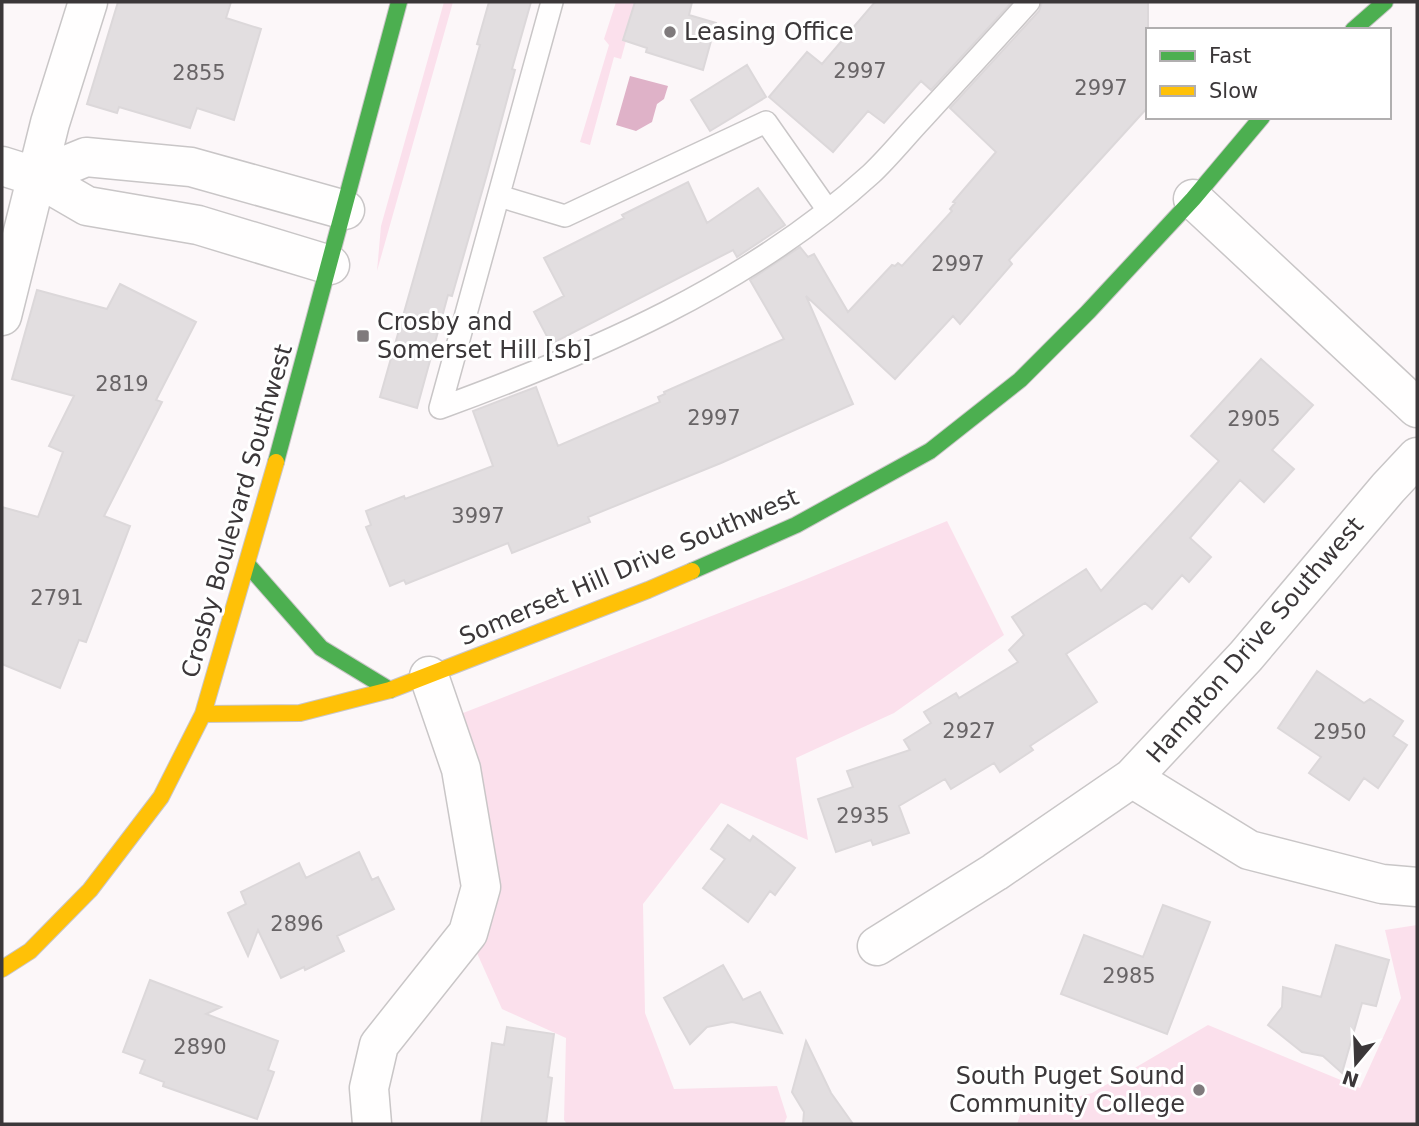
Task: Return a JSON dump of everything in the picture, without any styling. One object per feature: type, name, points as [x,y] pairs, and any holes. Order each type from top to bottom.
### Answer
[{"type":"street","points":[[2,316],[20,172],[50,123],[88,2]]},
{"type":"street","name":"Crosby Boulevard Southwest","points":[[2,969],[30,951],[90,890],[161,797],[203,715],[277,460],[399,2]]},
{"type":"street","points":[[1355,28],[1384,2]]},
{"type":"street","name":"Somerset Hill Drive Southwest","points":[[203,715],[300,713],[390,690],[429,676],[648,590],[796,525],[930,451],[1020,380],[1088,312],[1193,199],[1260,119]]},
{"type":"street","points":[[20,172],[86,157],[191,167],[345,210]]},
{"type":"street","points":[[20,172],[87,206],[198,226],[330,265]]},
{"type":"street","points":[[1193,199],[1417,408]]},
{"type":"street","name":"Hampton Drive Southwest","points":[[1417,457],[1246,656],[1132,778],[1249,850],[1382,884],[1417,887]]},
{"type":"street","points":[[247,564],[321,648],[390,690]]},
{"type":"street","points":[[372,1124],[369,1088],[379,1045],[468,933],[481,887],[461,769],[429,676]]},
{"type":"street","points":[[877,946],[995,872],[1132,778]]},
{"type":"lane","points":[[552,2],[439,408],[539,372],[662,316],[724,281],[827,209],[872,173],[1029,2]]},
{"type":"lane","points":[[499,196],[565,216],[766,122],[827,209]]},
{"type":"shaded area","points":[[444,2],[453,2],[377,271],[381,226]]},
{"type":"shaded area","points":[[616,2],[635,2],[623,40],[626,41],[621,59],[614,57],[590,145],[580,142],[609,45],[604,39]]},
{"type":"shaded area","points":[[630,76],[668,86],[664,99],[657,104],[652,122],[636,131],[616,125]]},
{"type":"shaded area","points":[[947,521],[1004,635],[894,713],[796,758],[808,840],[721,803],[643,904],[645,1013],[674,1089],[777,1086],[787,1117],[784,1124],[567,1124],[564,1120],[566,1038],[502,1009],[468,933],[445,720],[804,580]]},
{"type":"shaded area","points":[[1417,925],[1417,1124],[1017,1124],[1021,1112],[1092,1093],[1208,1025],[1360,1088],[1401,998],[1385,930]]},
{"type":"building","points":[[118,2],[231,2],[226,18],[261,29],[234,120],[197,108],[190,128],[119,107],[117,113],[87,104]]},
{"type":"building","points":[[489,2],[531,2],[487,174],[452,296],[448,295],[417,408],[380,397],[480,45],[477,44]]},
{"type":"building","name":"Leasing Office","points":[[635,2],[692,2],[689,15],[716,23],[703,70],[646,52],[647,48],[623,40]]},
{"type":"building","points":[[875,2],[1012,2],[931,90],[921,81],[884,123],[868,111],[833,152],[769,97],[807,52],[822,64]]},
{"type":"building","points":[[1042,2],[1148,2],[1146,109],[1009,260],[1012,264],[960,324],[953,316],[895,379],[806,296],[853,404],[721,463],[588,517],[590,522],[512,553],[508,543],[406,584],[404,580],[390,586],[366,527],[371,525],[366,511],[493,466],[473,411],[536,387],[558,446],[660,402],[658,397],[665,394],[664,392],[784,339],[750,280],[800,247],[808,257],[814,254],[848,312],[892,265],[898,263],[902,266],[952,211],[950,209],[955,203],[953,202],[996,152],[950,108],[1039,11]]},
{"type":"building","points":[[747,65],[766,97],[710,131],[691,100]]},
{"type":"building","points":[[688,182],[707,223],[758,188],[785,225],[737,257],[733,250],[551,344],[534,312],[564,296],[544,258]]},
{"type":"building","points":[[120,284],[196,322],[156,400],[162,402],[104,516],[130,526],[86,642],[79,640],[60,688],[2,664],[2,507],[38,517],[63,452],[49,446],[74,396],[12,379],[37,290],[107,309]]},
{"type":"building","points":[[1261,359],[1313,405],[1272,450],[1294,469],[1264,502],[1240,480],[1190,538],[1211,557],[1189,582],[1182,575],[1152,609],[1145,603],[1066,654],[1097,702],[1030,746],[1033,750],[1000,772],[994,763],[951,789],[945,779],[899,806],[909,833],[873,845],[871,840],[836,852],[818,799],[853,787],[847,771],[910,750],[904,740],[931,723],[924,712],[956,693],[959,698],[1018,662],[1009,650],[1024,635],[1012,617],[1086,569],[1101,591],[1219,461],[1191,436]]},
{"type":"building","points":[[1317,671],[1364,703],[1370,699],[1403,721],[1393,736],[1407,745],[1378,788],[1364,778],[1349,800],[1309,773],[1321,757],[1278,728]]},
{"type":"building","points":[[728,825],[750,841],[753,836],[795,868],[775,895],[770,891],[748,922],[703,888],[725,859],[711,849]]},
{"type":"building","points":[[359,852],[372,880],[378,877],[394,909],[337,936],[344,951],[305,970],[304,967],[281,978],[258,930],[248,956],[228,913],[246,904],[241,892],[299,863],[306,878]]},
{"type":"building","points":[[1163,905],[1210,922],[1167,1034],[1061,994],[1084,935],[1143,957]]},
{"type":"building","points":[[1336,945],[1389,960],[1376,1006],[1362,1003],[1342,1073],[1323,1056],[1302,1052],[1268,1025],[1282,1007],[1283,987],[1321,997]]},
{"type":"building","points":[[723,965],[743,1000],[760,992],[782,1033],[732,1022],[707,1027],[690,1044],[664,998]]},
{"type":"building","points":[[150,980],[221,1007],[206,1014],[278,1041],[268,1070],[274,1072],[257,1119],[163,1086],[164,1082],[140,1073],[145,1060],[123,1052]]},
{"type":"building","points":[[507,1027],[554,1034],[548,1077],[552,1078],[546,1124],[481,1124],[492,1043],[504,1045]]},
{"type":"building","points":[[806,1041],[831,1093],[853,1124],[803,1124],[804,1112],[792,1092]]},
{"type":"traffic: fast","points":[[276,462],[399,2]]},
{"type":"traffic: fast","points":[[1355,28],[1385,2]]},
{"type":"traffic: fast","points":[[692,571],[796,525],[930,451],[1020,380],[1088,312],[1193,199],[1260,119]]},
{"type":"traffic: fast","points":[[247,564],[321,648],[390,690]]},
{"type":"traffic: slow","points":[[2,969],[30,951],[90,890],[161,797],[203,714],[276,462]]},
{"type":"traffic: slow","points":[[203,714],[300,713],[390,690],[692,571]]},
{"type":"place","name":"Leasing Office","points":[[670,32]]},
{"type":"place","name":"Crosby and Somerset Hill [sb]","points":[[363,336]]},
{"type":"place","name":"South Puget Sound Community College","points":[[1199,1090]]}]
